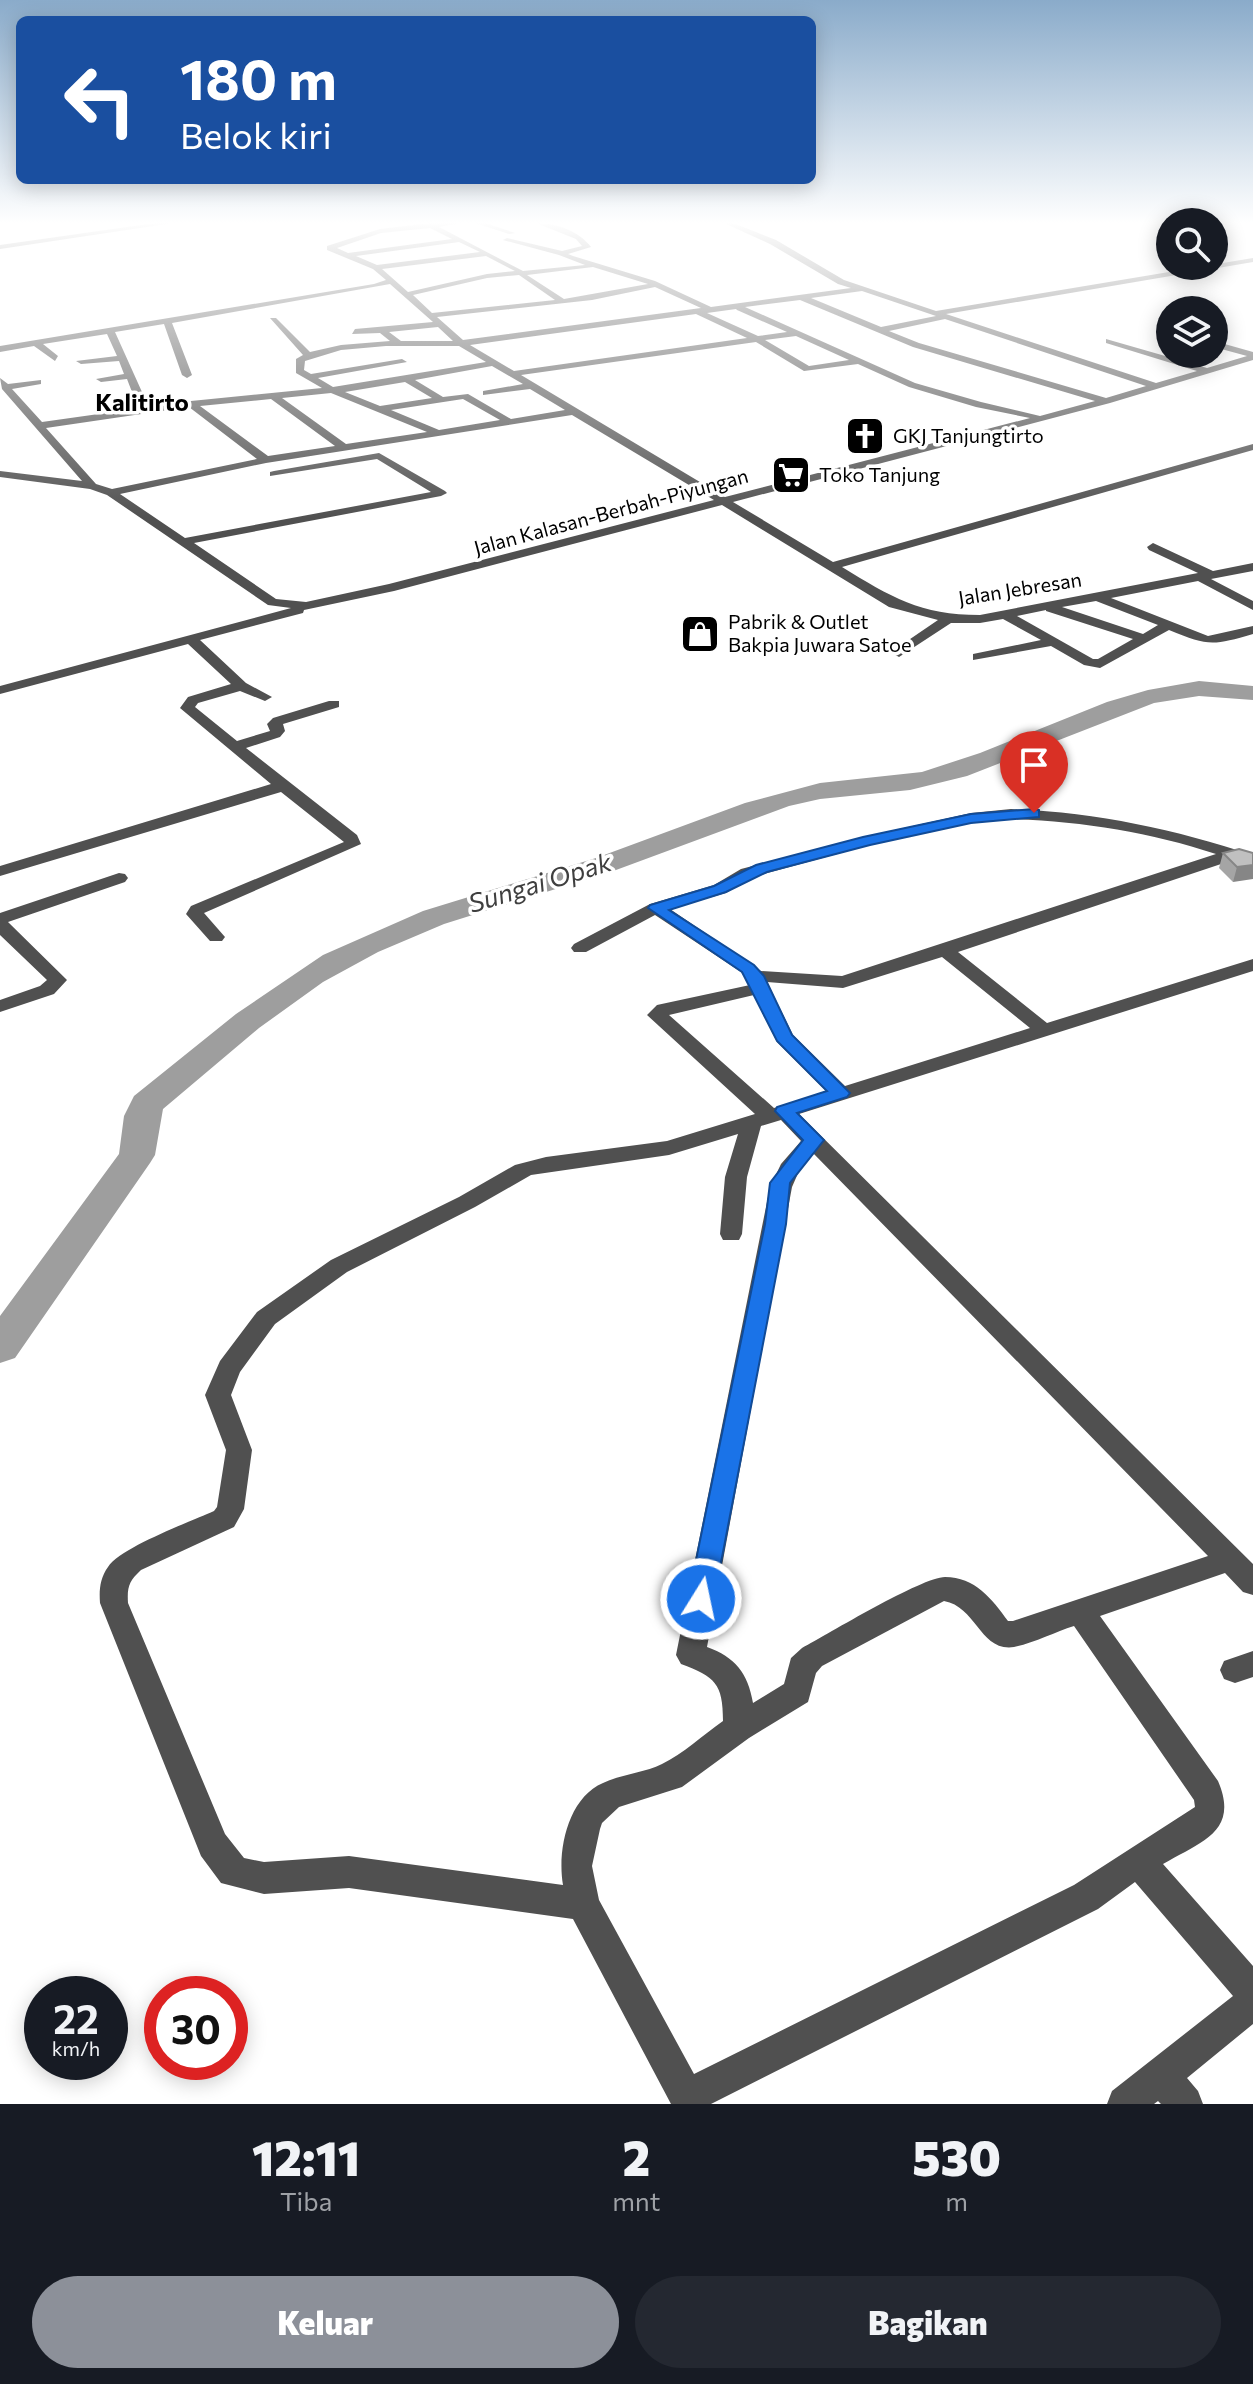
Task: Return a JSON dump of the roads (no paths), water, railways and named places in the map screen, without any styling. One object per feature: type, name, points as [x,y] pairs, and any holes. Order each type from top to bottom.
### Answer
[{"type":"street","points":[[0,349],[160,321]]},
{"type":"street","points":[[167,321],[187,375]]},
{"type":"street","points":[[274,321],[308,355]]},
{"type":"street","name":"Jalan Jebresan","points":[[434,321],[461,343],[572,412],[894,604],[948,619],[1006,615],[1251,569]]},
{"type":"street","points":[[436,432],[330,389],[298,367],[301,359],[321,347],[461,343],[621,321]]},
{"type":"street","points":[[718,321],[757,339],[807,369],[855,362]]},
{"type":"street","points":[[771,321],[888,377],[979,405],[1043,418]]},
{"type":"street","points":[[859,321],[916,345],[1107,401]]},
{"type":"street","points":[[880,330],[915,321]]},
{"type":"street","points":[[958,321],[1158,387]]},
{"type":"street","points":[[355,332],[438,324]]},
{"type":"street","points":[[110,330],[137,392]]},
{"type":"street","points":[[382,330],[398,343]]},
{"type":"street","points":[[511,374],[799,333]]},
{"type":"street","points":[[1109,341],[1207,371]]},
{"type":"street","points":[[36,343],[55,358]]},
{"type":"street","points":[[1016,349],[1031,345]]},
{"type":"street","points":[[1228,348],[1253,356]]},
{"type":"street","points":[[967,359],[990,354]]},
{"type":"street","name":"Jalan Kalasan-Berbah-Piyungan","points":[[0,474],[65,483],[88,482],[111,493],[273,602],[306,606],[390,588],[1043,418],[1158,387],[1253,356]]},
{"type":"street","points":[[81,361],[126,367]]},
{"type":"street","points":[[309,377],[402,362]]},
{"type":"street","points":[[38,426],[191,404],[408,380],[493,363]]},
{"type":"street","points":[[92,369],[126,367]]},
{"type":"street","points":[[101,379],[126,367]]},
{"type":"street","points":[[888,377],[906,373]]},
{"type":"street","points":[[408,380],[441,400]]},
{"type":"street","points":[[2,384],[38,382]]},
{"type":"street","points":[[2,384],[88,482]]},
{"type":"street","points":[[486,393],[531,386]]},
{"type":"street","points":[[272,395],[343,447]]},
{"type":"street","points":[[380,409],[465,396],[508,421]]},
{"type":"street","points":[[423,402],[434,411]]},
{"type":"street","points":[[191,404],[266,460]]},
{"type":"street","points":[[111,493],[266,460],[572,412]]},
{"type":"street","points":[[445,420],[456,429]]},
{"type":"street","points":[[833,566],[1253,447]]},
{"type":"street","points":[[182,542],[441,493],[379,456],[274,474]]},
{"type":"street","points":[[1153,547],[1253,606]]},
{"type":"street","points":[[1098,597],[1166,626],[1212,641],[1253,630]]},
{"type":"street","points":[[0,690],[192,640],[306,606]]},
{"type":"street","points":[[1047,607],[1143,638]]},
{"type":"street","points":[[1006,615],[1099,664],[1166,626]]},
{"type":"street","points":[[899,653],[948,619]]},
{"type":"street","points":[[192,640],[241,686],[265,697]]},
{"type":"street","points":[[978,657],[1053,642]]},
{"type":"street","points":[[216,937],[195,914],[197,910],[353,844],[351,839],[187,708],[193,700],[241,686]]},
{"type":"street","points":[[235,747],[275,734],[278,731],[274,724],[278,721],[334,704]]},
{"type":"street","points":[[0,871],[283,786]]},
{"type":"street","points":[[580,948],[666,915],[762,868],[971,818],[1034,813],[1096,821],[1182,837],[1253,861]]},
{"type":"street","points":[[1233,854],[843,982],[758,982],[664,1009],[657,1015],[768,1116],[814,1140],[1242,1572]]},
{"type":"street","points":[[0,1006],[47,990],[58,980],[0,922],[119,878]]},
{"type":"street","points":[[666,915],[736,959],[758,982],[784,1038],[840,1093]]},
{"type":"street","points":[[945,950],[1044,1030]]},
{"type":"street","points":[[583,1904],[349,1872],[264,1878],[233,1871],[213,1845],[114,1603],[112,1582],[119,1571],[131,1562],[224,1519],[230,1509],[239,1450],[218,1395],[229,1368],[245,1343],[266,1318],[339,1266],[467,1202],[523,1170],[546,1164],[669,1148],[1253,965]]},
{"type":"street","points":[[731,1234],[736,1177],[768,1116]]},
{"type":"street","points":[[738,1728],[738,1694],[725,1670],[712,1661],[691,1655],[721,1489],[776,1224],[780,1183],[798,1156],[814,1140]]},
{"type":"street","points":[[1080,1611],[1207,1792],[1212,1804],[1211,1814],[1202,1823],[1138,1860],[1086,1897],[689,2100],[583,1904],[576,1866],[589,1814],[599,1803],[610,1795],[671,1776],[738,1728],[797,1692],[802,1681],[802,1667],[812,1657],[943,1589],[960,1592],[978,1603],[1000,1633],[1013,1634],[1080,1611],[1242,1572]]},
{"type":"street","points":[[1138,1860],[1253,1992]]},
{"type":"street","points":[[1125,2104],[1174,2090],[1253,2002]]},
{"type":"waterway","name":"Sungai Opak","points":[[0,1347],[137,1155],[142,1116],[147,1104],[247,1021],[334,962],[434,918],[606,864],[780,801],[820,791],[910,782],[958,770],[1115,707],[1148,697],[1199,688],[1253,693]]},
{"type":"place","name":"GKJ Tanjungtirto","points":[[865,436]]},
{"type":"place","name":"Toko Tanjung","points":[[791,475]]},
{"type":"place","name":"Pabrik & Outlet Bakpia Juwara Satoe","points":[[700,634]]},
{"type":"district","name":"Kalitirto","points":[[142,403]]}]
